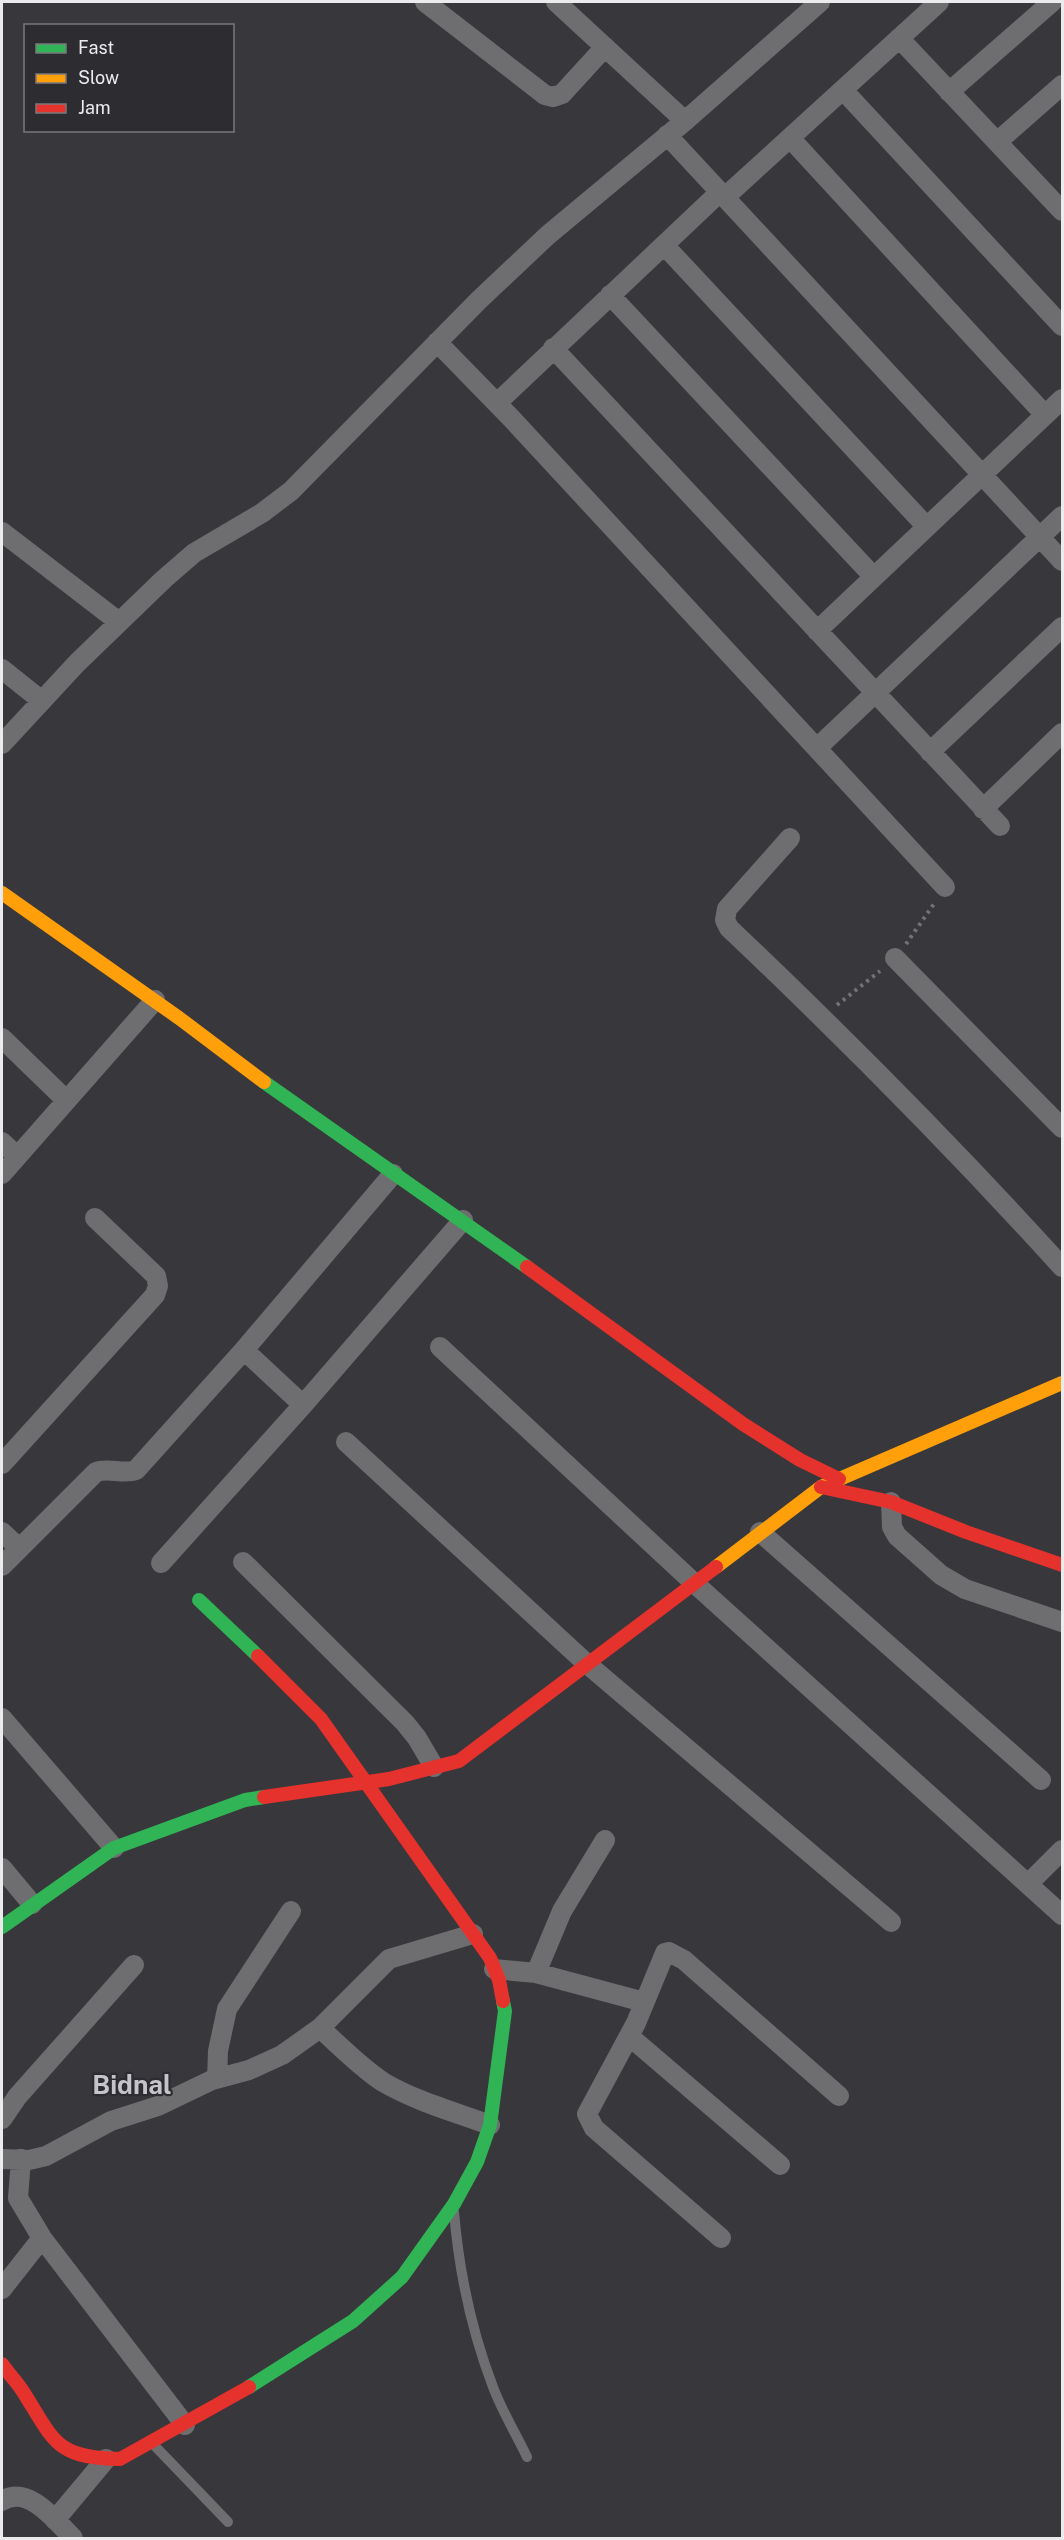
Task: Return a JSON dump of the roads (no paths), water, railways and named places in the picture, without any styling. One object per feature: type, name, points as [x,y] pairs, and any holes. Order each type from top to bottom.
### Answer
[{"type":"street","points":[[425,2],[544,95],[553,97],[562,94],[606,47]]},
{"type":"street","points":[[556,2],[684,121]]},
{"type":"street","points":[[2,744],[119,622],[194,553],[262,513],[291,490],[437,342],[548,235],[684,121],[819,2]]},
{"type":"street","points":[[496,403],[664,245],[790,138],[939,2]]},
{"type":"street","points":[[949,92],[1052,2]]},
{"type":"street","points":[[899,38],[997,142],[1055,190],[1062,211]]},
{"type":"street","points":[[997,142],[1062,85]]},
{"type":"street","points":[[843,90],[1062,326]]},
{"type":"street","points":[[667,135],[1062,561]]},
{"type":"street","points":[[790,138],[1045,415]]},
{"type":"street","points":[[664,245],[926,526]]},
{"type":"street","points":[[610,295],[873,576]]},
{"type":"street","points":[[437,342],[945,887]]},
{"type":"street","points":[[553,348],[1000,826]]},
{"type":"street","points":[[817,631],[981,473],[1062,399]]},
{"type":"street","points":[[817,748],[1062,516]]},
{"type":"street","points":[[2,532],[119,622]]},
{"type":"street","points":[[930,752],[1062,627]]},
{"type":"street","points":[[2,669],[42,701]]},
{"type":"street","points":[[983,808],[1062,733]]},
{"type":"street","points":[[790,838],[727,909],[725,920],[729,928],[822,1017],[1015,1215],[1062,1267]]},
{"type":"street","points":[[2,893],[154,1000],[393,1174],[463,1220],[743,1424],[800,1460],[839,1479]]},
{"type":"street","points":[[895,958],[1062,1128]]},
{"type":"street","points":[[2,1174],[154,1000]]},
{"type":"street","points":[[2,1038],[66,1100]]},
{"type":"street","points":[[2,1142],[17,1156]]},
{"type":"street","points":[[2,1566],[96,1472],[105,1469],[131,1472],[136,1470],[244,1350],[393,1174]]},
{"type":"street","points":[[2,1464],[155,1295],[158,1286],[156,1276],[95,1218]]},
{"type":"street","points":[[161,1563],[303,1405],[463,1220]]},
{"type":"street","points":[[440,1347],[693,1582],[1062,1915]]},
{"type":"street","points":[[244,1350],[303,1405]]},
{"type":"street","points":[[2,1927],[114,1848],[245,1800],[365,1782],[459,1761],[502,1731],[586,1663],[821,1487],[1062,1383]]},
{"type":"street","points":[[346,1442],[586,1663],[891,1922]]},
{"type":"street","points":[[821,1487],[891,1502],[966,1532],[1062,1565]]},
{"type":"street","points":[[891,1502],[892,1527],[897,1536],[941,1575],[965,1589],[1062,1622]]},
{"type":"street","points":[[2,1532],[19,1548]]},
{"type":"street","points":[[760,1532],[1041,1780]]},
{"type":"street","points":[[243,1562],[405,1724],[417,1738],[434,1767]]},
{"type":"street","points":[[2,2364],[21,2389],[50,2439],[78,2456],[120,2459],[185,2425],[274,2373],[353,2321],[402,2277],[454,2205],[477,2162],[490,2125],[505,2011],[499,1980],[490,1958],[314,1711],[199,1600]]},
{"type":"street","points":[[2,1718],[114,1848]]},
{"type":"street","points":[[536,1973],[562,1911],[605,1840]]},
{"type":"street","points":[[1028,1884],[1062,1850]]},
{"type":"street","points":[[2,1868],[33,1904]]},
{"type":"street","points":[[217,2079],[218,2051],[227,2009],[291,1911]]},
{"type":"street","points":[[185,2425],[42,2238],[18,2198],[11,2159],[46,2156],[111,2121],[158,2106],[217,2079],[249,2070],[282,2055],[320,2028],[389,1959],[473,1934]]},
{"type":"street","points":[[721,2238],[588,2121],[587,2114],[590,2105],[629,2036],[661,1957],[669,1952],[676,1955],[839,2096]]},
{"type":"street","points":[[2,2119],[17,2097],[134,1965]]},
{"type":"street","points":[[494,1969],[536,1973],[644,2002]]},
{"type":"street","points":[[320,2028],[365,2069],[383,2081],[399,2090],[490,2125]]},
{"type":"street","points":[[629,2036],[780,2165]]},
{"type":"street","points":[[2,2289],[42,2238]]},
{"type":"street","points":[[55,2520],[106,2459]]},
{"type":"street","points":[[2,2501],[8,2497],[17,2496],[33,2501],[73,2538]]},
{"type":"lane","points":[[454,2205],[460,2261],[476,2337],[493,2388],[527,2457]]},
{"type":"lane","points":[[152,2443],[228,2522]]},
{"type":"district","name":"Bidnal","points":[[132,2084]]}]
